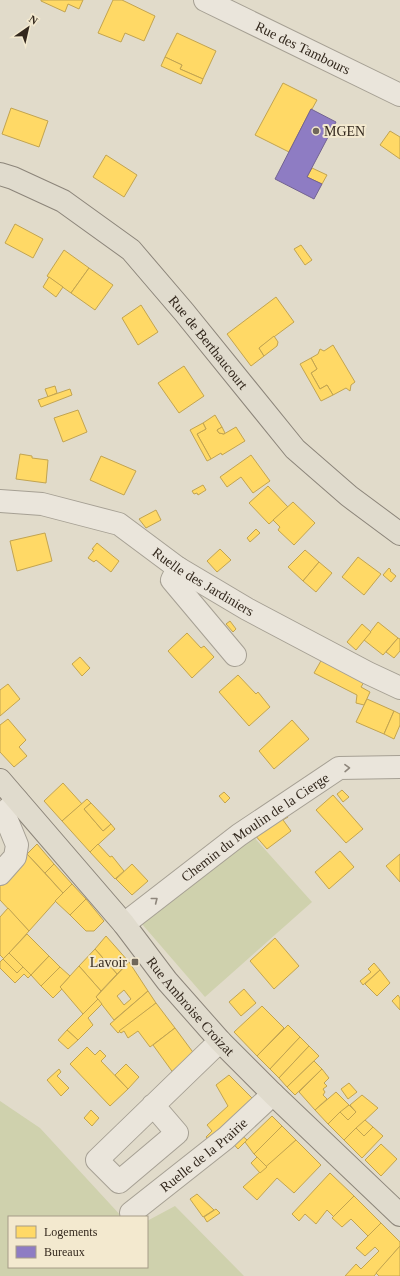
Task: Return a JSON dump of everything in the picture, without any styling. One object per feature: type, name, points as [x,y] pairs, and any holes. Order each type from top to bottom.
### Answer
[{"type":"main road","name":"Rue de Berthaucourt","points":[[0,174],[13,178],[63,201],[130,250],[184,312],[295,449],[349,496],[400,534]]},
{"type":"main road","name":"Rue Ambroise Croizat","points":[[0,780],[124,924],[167,981],[220,1041],[273,1094],[400,1215]]},
{"type":"street","name":"Rue des Tambours","points":[[205,0],[396,89]]},
{"type":"street","name":"Ruelle des Jardiniers","points":[[0,501],[42,504],[119,524],[178,568],[247,609],[368,673],[400,688]]},
{"type":"street","points":[[178,568],[172,580],[235,655]]},
{"type":"street","name":"Chemin du Moulin de la Cierge","points":[[124,924],[239,835],[339,768],[400,767]]},
{"type":"street","points":[[0,874],[15,857],[17,845],[4,813],[17,800]]},
{"type":"street","points":[[152,1105],[220,1041]]},
{"type":"street","name":"Ruelle de la Prairie","points":[[131,1213],[226,1138],[273,1094]]},
{"type":"green space","points":[[252,835],[312,902],[205,997],[142,924]]},
{"type":"green space","points":[[0,1101],[40,1128],[121,1216],[8,1216],[8,1268],[148,1268],[148,1220],[175,1206],[244,1276],[0,1276]]},
{"type":"building: Logements","points":[[41,0],[83,0],[79,9],[68,4],[65,12]]},
{"type":"building: Logements","points":[[113,0],[122,0],[155,16],[144,41],[125,33],[121,42],[98,33]]},
{"type":"building: Logements","points":[[177,33],[216,51],[203,79],[180,69],[182,65],[165,57]]},
{"type":"building: Logements","points":[[165,57],[182,65],[180,69],[203,79],[201,84],[161,66]]},
{"type":"building: Logements","points":[[283,83],[317,100],[289,152],[255,135]]},
{"type":"building: Logements","points":[[11,108],[48,121],[39,147],[2,134]]},
{"type":"building: Logements","points":[[390,131],[400,137],[400,159],[380,145]]},
{"type":"building: Logements","points":[[106,155],[137,175],[124,197],[93,177]]},
{"type":"building: Logements","points":[[312,168],[327,175],[322,184],[307,177]]},
{"type":"building: Logements","points":[[15,224],[43,239],[33,258],[5,243]]},
{"type":"building: Logements","points":[[301,245],[312,260],[305,265],[294,249]]},
{"type":"building: Logements","points":[[64,250],[89,268],[71,293],[47,276]]},
{"type":"building: Logements","points":[[89,268],[113,285],[95,310],[71,293]]},
{"type":"building: Logements","points":[[49,277],[63,287],[56,297],[43,287]]},
{"type":"building: Logements","points":[[276,297],[294,322],[259,348],[264,356],[251,366],[227,334]]},
{"type":"building: Logements","points":[[141,305],[158,332],[138,345],[122,318]]},
{"type":"building: Logements","points":[[274,336],[278,342],[277,346],[264,356],[259,348]]},
{"type":"building: Logements","points":[[333,345],[355,382],[351,385],[350,391],[346,388],[333,395],[327,385],[320,389],[311,373],[317,369],[311,358],[318,354],[320,349],[324,351]]},
{"type":"building: Logements","points":[[311,358],[317,369],[311,373],[320,389],[327,385],[333,395],[321,401],[300,364]]},
{"type":"building: Logements","points":[[184,366],[204,396],[179,413],[158,383]]},
{"type":"building: Logements","points":[[55,386],[57,393],[48,397],[45,389]]},
{"type":"building: Logements","points":[[70,389],[72,395],[41,407],[38,400]]},
{"type":"building: Logements","points":[[78,410],[87,432],[63,442],[54,418]]},
{"type":"building: Logements","points":[[215,415],[222,427],[217,430],[219,433],[224,434],[236,427],[245,441],[222,455],[221,453],[211,459],[197,434],[206,429],[203,423]]},
{"type":"building: Logements","points":[[203,423],[206,429],[197,434],[211,459],[207,461],[190,430]]},
{"type":"building: Logements","points":[[222,427],[225,433],[224,434],[219,433],[217,430]]},
{"type":"building: Logements","points":[[20,454],[32,456],[32,458],[48,460],[46,483],[16,479]]},
{"type":"building: Logements","points":[[251,455],[270,481],[253,493],[241,477],[227,487],[220,477]]},
{"type":"building: Logements","points":[[101,456],[136,471],[124,495],[90,480]]},
{"type":"building: Logements","points":[[203,485],[206,490],[198,495],[197,493],[194,494],[192,491]]},
{"type":"building: Logements","points":[[268,486],[288,507],[269,524],[249,503]]},
{"type":"building: Logements","points":[[293,502],[315,523],[294,545],[278,530],[280,527],[273,520]]},
{"type":"building: Logements","points":[[156,510],[161,520],[146,528],[139,519]]},
{"type":"building: Logements","points":[[256,529],[260,533],[250,542],[247,538]]},
{"type":"building: Logements","points":[[45,533],[52,561],[17,571],[10,541]]},
{"type":"building: Logements","points":[[97,543],[119,561],[111,572],[96,560],[94,562],[88,558],[94,550],[92,549]]},
{"type":"building: Logements","points":[[220,549],[231,560],[217,572],[207,561]]},
{"type":"building: Logements","points":[[305,550],[319,562],[303,581],[288,567]]},
{"type":"building: Logements","points":[[358,557],[381,574],[364,595],[342,577]]},
{"type":"building: Logements","points":[[319,562],[332,573],[316,592],[303,581]]},
{"type":"building: Logements","points":[[389,568],[391,570],[390,571],[396,576],[391,582],[383,575]]},
{"type":"building: Logements","points":[[230,621],[236,629],[233,632],[226,624]]},
{"type":"building: Logements","points":[[378,622],[398,638],[383,655],[364,640]]},
{"type":"building: Logements","points":[[362,624],[371,632],[356,650],[347,642]]},
{"type":"building: Logements","points":[[187,633],[201,648],[204,646],[214,657],[192,678],[168,651]]},
{"type":"building: Logements","points":[[398,638],[400,639],[400,651],[394,658],[386,652]]},
{"type":"building: Logements","points":[[80,657],[90,668],[82,676],[72,664]]},
{"type":"building: Logements","points":[[322,659],[364,682],[361,687],[370,692],[364,705],[356,703],[357,695],[314,673]]},
{"type":"building: Logements","points":[[238,675],[256,694],[258,692],[270,707],[249,726],[219,692]]},
{"type":"building: Logements","points":[[8,684],[20,699],[0,716],[0,690]]},
{"type":"building: Logements","points":[[367,699],[394,711],[384,734],[356,722]]},
{"type":"building: Logements","points":[[394,711],[400,714],[400,725],[394,739],[384,734]]},
{"type":"building: Logements","points":[[8,719],[26,740],[19,747],[27,756],[14,767],[0,752],[0,725]]},
{"type":"building: Logements","points":[[292,720],[309,739],[274,769],[259,751]]},
{"type":"building: Logements","points":[[63,783],[82,804],[62,821],[44,801]]},
{"type":"building: Logements","points":[[342,790],[349,797],[343,802],[337,794]]},
{"type":"building: Logements","points":[[224,792],[230,798],[225,803],[219,796]]},
{"type":"building: Logements","points":[[333,795],[363,829],[346,843],[316,810]]},
{"type":"building: Logements","points":[[87,799],[91,803],[84,809],[103,831],[111,824],[115,829],[90,852],[62,821]]},
{"type":"building: Logements","points":[[91,803],[111,824],[103,831],[84,809]]},
{"type":"building: Logements","points":[[284,812],[288,817],[283,820],[291,831],[267,849],[254,834]]},
{"type":"building: Logements","points":[[37,844],[54,864],[45,873],[27,854]]},
{"type":"building: Logements","points":[[98,844],[110,857],[112,856],[124,871],[115,879],[90,852]]},
{"type":"building: Logements","points":[[340,851],[354,867],[329,889],[315,872]]},
{"type":"building: Logements","points":[[27,854],[63,893],[29,931],[0,900],[0,883]]},
{"type":"building: Logements","points":[[400,854],[400,882],[386,866]]},
{"type":"building: Logements","points":[[54,864],[72,884],[63,893],[45,873]]},
{"type":"building: Logements","points":[[132,864],[148,881],[132,895],[116,879]]},
{"type":"building: Logements","points":[[72,884],[86,899],[70,915],[55,901]]},
{"type":"building: Logements","points":[[86,899],[104,921],[94,931],[86,931],[70,915]]},
{"type":"building: Logements","points":[[8,908],[29,931],[4,959],[0,955],[0,917]]},
{"type":"building: Logements","points":[[27,934],[49,956],[31,975],[9,953]]},
{"type":"building: Logements","points":[[106,936],[129,962],[117,974],[95,949]]},
{"type":"building: Logements","points":[[275,938],[299,966],[274,989],[250,961]]},
{"type":"building: Logements","points":[[95,949],[117,974],[101,991],[79,966]]},
{"type":"building: Logements","points":[[9,953],[23,967],[17,973],[3,959]]},
{"type":"building: Logements","points":[[49,956],[60,967],[41,986],[31,975]]},
{"type":"building: Logements","points":[[3,959],[17,973],[23,967],[31,975],[28,978],[24,974],[15,983],[0,968],[0,962]]},
{"type":"building: Logements","points":[[129,962],[148,991],[114,1020],[96,997]],"holes":[[[124,990],[131,999],[124,1005],[117,996]]]},
{"type":"building: Logements","points":[[374,963],[380,970],[363,985],[360,981],[371,972],[368,969]]},
{"type":"building: Logements","points":[[79,966],[101,991],[96,997],[98,999],[83,1014],[60,987]]},
{"type":"building: Logements","points":[[60,967],[70,976],[60,987],[62,989],[53,998],[41,986]]},
{"type":"building: Logements","points":[[380,970],[390,983],[377,996],[365,984]]},
{"type":"building: Logements","points":[[244,989],[256,1003],[241,1016],[229,1002]]},
{"type":"building: Logements","points":[[148,991],[156,1003],[118,1033],[110,1024]]},
{"type":"building: Logements","points":[[398,995],[400,998],[400,1010],[392,1001]]},
{"type":"building: Logements","points":[[98,999],[102,1004],[88,1018],[93,1025],[78,1040],[67,1030]]},
{"type":"building: Logements","points":[[156,1003],[175,1028],[150,1047],[138,1031],[128,1038],[124,1031],[121,1033],[119,1031]]},
{"type":"building: Logements","points":[[262,1006],[284,1028],[257,1056],[234,1032]]},
{"type":"building: Logements","points":[[288,1025],[300,1037],[270,1069],[257,1056]]},
{"type":"building: Logements","points":[[175,1028],[195,1055],[174,1074],[153,1045]]},
{"type":"building: Logements","points":[[67,1030],[78,1040],[68,1049],[58,1040]]},
{"type":"building: Logements","points":[[300,1037],[309,1046],[279,1078],[270,1069]]},
{"type":"building: Logements","points":[[309,1046],[319,1056],[287,1087],[279,1078]]},
{"type":"building: Logements","points":[[87,1047],[95,1055],[100,1050],[106,1056],[101,1061],[128,1089],[110,1106],[70,1064]]},
{"type":"building: Logements","points":[[314,1061],[322,1069],[295,1095],[287,1087]]},
{"type":"building: Logements","points":[[126,1064],[139,1077],[128,1089],[115,1075]]},
{"type":"building: Logements","points":[[59,1069],[61,1072],[57,1076],[69,1088],[61,1096],[47,1080]]},
{"type":"building: Logements","points":[[322,1069],[329,1078],[324,1083],[327,1086],[323,1089],[325,1092],[323,1095],[327,1099],[315,1110],[299,1092]]},
{"type":"building: Logements","points":[[229,1075],[258,1104],[212,1144],[206,1137],[212,1131],[207,1125],[228,1106],[216,1085]]},
{"type":"building: Logements","points":[[349,1083],[357,1092],[348,1099],[341,1089]]},
{"type":"building: Logements","points":[[336,1092],[349,1105],[328,1124],[315,1110]]},
{"type":"building: Logements","points":[[362,1095],[378,1108],[344,1140],[328,1124],[340,1112],[348,1120],[356,1112],[350,1105]]},
{"type":"building: Logements","points":[[349,1105],[356,1112],[348,1120],[340,1112]]},
{"type":"building: Logements","points":[[91,1110],[99,1118],[92,1126],[84,1118]]},
{"type":"building: Logements","points":[[272,1116],[282,1126],[254,1154],[245,1142]]},
{"type":"building: Logements","points":[[365,1120],[373,1127],[364,1136],[356,1128]]},
{"type":"building: Logements","points":[[282,1126],[296,1140],[267,1167],[254,1154]]},
{"type":"building: Logements","points":[[373,1127],[383,1136],[362,1158],[344,1140],[356,1128],[364,1136]]},
{"type":"building: Logements","points":[[238,1132],[247,1140],[238,1149],[229,1139]]},
{"type":"building: Logements","points":[[296,1140],[321,1165],[294,1193],[277,1178],[257,1200],[243,1187]]},
{"type":"building: Logements","points":[[381,1144],[397,1159],[381,1176],[365,1160]]},
{"type":"building: Logements","points":[[257,1157],[267,1167],[260,1173],[251,1163]]},
{"type":"building: Logements","points":[[330,1173],[354,1196],[334,1217],[327,1210],[316,1224],[305,1214],[299,1221],[292,1214]]},
{"type":"building: Logements","points":[[197,1194],[214,1210],[203,1217],[190,1199]]},
{"type":"building: Logements","points":[[354,1196],[381,1223],[368,1236],[351,1219],[342,1227],[332,1218]]},
{"type":"building: Logements","points":[[216,1209],[220,1213],[207,1222],[204,1217]]},
{"type":"building: Logements","points":[[381,1223],[400,1242],[400,1246],[374,1276],[345,1276],[356,1264],[361,1269],[379,1251],[375,1247],[365,1256],[356,1248]]},
{"type":"building: Logements","points":[[400,1246],[400,1276],[379,1276],[376,1273]]},
{"type":"building: Bureaux","points":[[311,109],[336,122],[307,177],[322,184],[314,199],[275,179]]},
{"type":"place","name":"MGEN","points":[[316,131]]},
{"type":"place","name":"Lavoir","points":[[135,962]]}]
